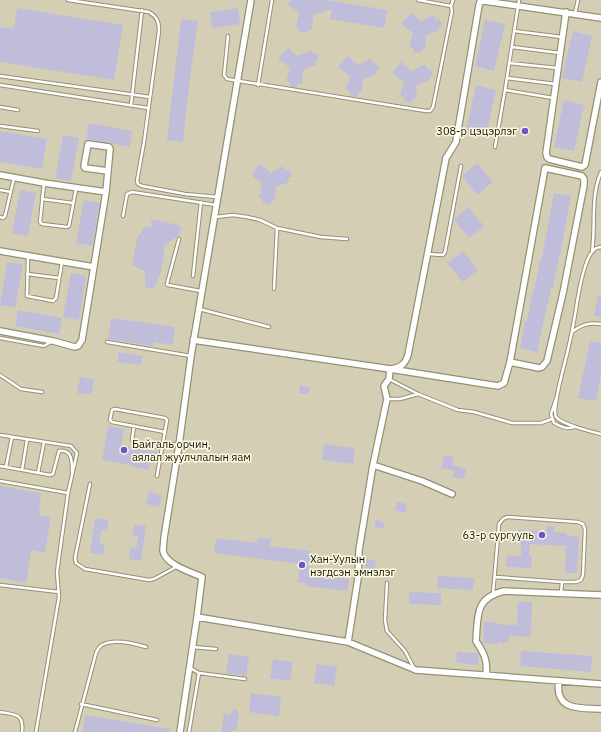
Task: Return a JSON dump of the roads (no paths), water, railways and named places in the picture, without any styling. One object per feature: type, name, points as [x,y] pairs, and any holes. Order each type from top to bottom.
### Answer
[{"type":"street","points":[[180,732],[202,576],[176,566],[170,561],[163,552],[164,538],[179,445],[190,356],[251,0]]},
{"type":"street","points":[[390,369],[398,368],[406,361],[446,158],[456,142],[478,5],[480,2],[484,1],[519,2],[601,18]]},
{"type":"street","points":[[566,12],[547,157],[552,161],[582,167],[585,165],[601,82]]},
{"type":"street","points":[[0,331],[53,341],[75,347],[81,344],[106,192],[108,172],[110,149],[109,147],[88,144],[84,166],[85,168],[108,172]]},
{"type":"street","points":[[193,340],[498,386],[504,383],[510,362],[545,168],[582,176],[584,179],[584,185],[563,293],[547,361],[538,368],[510,362]]},
{"type":"street","points":[[0,175],[106,192]]},
{"type":"street","points":[[0,251],[94,267]]},
{"type":"street","points":[[348,642],[358,578],[359,550],[373,465],[387,399],[384,386],[389,379],[390,369]]},
{"type":"street","points":[[373,465],[422,481],[452,494]]},
{"type":"street","points":[[486,675],[486,657],[476,641],[478,616],[480,604],[493,594],[504,591],[601,595]]},
{"type":"street","points":[[197,617],[348,642],[416,670],[601,684]]},
{"type":"street","points":[[559,681],[558,693],[560,698],[571,707],[579,709],[601,709]]},
{"type":"lane","points":[[68,0],[142,10],[157,17],[159,31],[144,142],[137,181],[139,186],[185,194],[217,197]]},
{"type":"lane","points":[[258,85],[272,0]]},
{"type":"lane","points":[[418,0],[451,6]]},
{"type":"lane","points":[[228,36],[224,76],[227,79],[237,82],[426,112],[430,111],[434,107],[453,0]]},
{"type":"lane","points":[[575,13],[578,0]]},
{"type":"lane","points":[[495,147],[519,2]]},
{"type":"lane","points":[[131,105],[142,10]]},
{"type":"lane","points":[[514,31],[562,37]]},
{"type":"lane","points":[[512,47],[560,53]]},
{"type":"lane","points":[[509,63],[558,68]]},
{"type":"lane","points":[[0,76],[150,97]]},
{"type":"lane","points":[[507,78],[556,84]]},
{"type":"lane","points":[[0,85],[148,108]]},
{"type":"lane","points":[[505,90],[554,98]]},
{"type":"lane","points":[[0,107],[18,110]]},
{"type":"lane","points":[[0,126],[38,131]]},
{"type":"lane","points":[[428,254],[443,255],[445,252],[461,166]]},
{"type":"lane","points":[[592,253],[595,193],[598,178],[601,172]]},
{"type":"lane","points":[[0,217],[3,218],[5,216],[14,178]]},
{"type":"lane","points":[[44,183],[40,222],[54,225],[69,226],[76,188]]},
{"type":"lane","points":[[0,190],[11,192]]},
{"type":"lane","points":[[123,216],[127,194],[132,192],[216,205]]},
{"type":"lane","points":[[42,199],[73,203]]},
{"type":"lane","points":[[193,276],[201,202]]},
{"type":"lane","points":[[214,217],[233,215],[247,217],[260,220],[277,228],[321,237],[347,240]]},
{"type":"lane","points":[[274,289],[277,228]]},
{"type":"lane","points":[[179,239],[167,284],[168,286],[201,292]]},
{"type":"lane","points":[[574,427],[571,428],[561,426],[554,423],[551,414],[572,333],[580,285],[587,262],[595,249],[601,247]]},
{"type":"lane","points":[[28,256],[27,296],[53,301],[56,298],[62,262]]},
{"type":"lane","points":[[27,274],[59,278]]},
{"type":"lane","points":[[198,309],[269,326]]},
{"type":"lane","points":[[572,333],[584,325],[593,323],[601,324]]},
{"type":"lane","points":[[0,338],[44,346],[53,341]]},
{"type":"lane","points":[[107,342],[190,356]]},
{"type":"lane","points":[[0,375],[21,389],[42,392]]},
{"type":"lane","points":[[389,379],[418,394],[458,410],[474,412],[512,423],[541,423],[552,419]]},
{"type":"lane","points":[[387,399],[400,399],[418,394]]},
{"type":"lane","points":[[556,399],[555,412],[557,418],[574,427],[601,434]]},
{"type":"lane","points":[[157,476],[164,443],[167,420],[165,418],[115,409],[112,410],[110,420],[112,422],[165,432]]},
{"type":"lane","points":[[134,426],[132,440],[134,442],[163,448]]},
{"type":"lane","points":[[0,435],[71,446],[78,453],[68,493],[57,572],[59,592],[36,732]]},
{"type":"lane","points":[[6,467],[12,437]]},
{"type":"lane","points":[[22,470],[27,440]]},
{"type":"lane","points":[[38,473],[44,442]]},
{"type":"lane","points":[[164,443],[179,445]]},
{"type":"lane","points":[[0,466],[50,475],[52,474],[59,451],[62,451],[67,453],[72,459],[72,475]]},
{"type":"lane","points":[[0,482],[68,493]]},
{"type":"lane","points":[[90,484],[75,558],[76,563],[85,569],[149,580],[154,579],[176,566]]},
{"type":"lane","points":[[493,594],[499,524],[503,519],[507,517],[578,522],[583,524],[585,529],[581,580],[576,582],[562,582],[495,576]]},
{"type":"lane","points":[[561,593],[562,582]]},
{"type":"lane","points":[[387,583],[387,631],[405,652],[416,670]]},
{"type":"lane","points":[[0,585],[59,592]]},
{"type":"lane","points":[[75,732],[81,704],[96,653],[101,646],[115,642],[146,647]]},
{"type":"lane","points":[[193,647],[216,649]]},
{"type":"lane","points":[[190,668],[199,673],[245,679]]},
{"type":"lane","points":[[189,732],[199,673]]},
{"type":"lane","points":[[81,704],[157,720]]},
{"type":"lane","points":[[0,712],[20,718],[23,722],[22,732]]},
{"type":"place","name":"308-р цэцэрлэг","points":[[525,131]]},
{"type":"place","name":"Байгаль орчин, аялал жуулчлалын яам","points":[[124,450]]},
{"type":"place","name":"63-р сургууль","points":[[542,535]]},
{"type":"place","name":"Хан-Уулын нэгдсэн эмнэлэг","points":[[302,565]]}]
